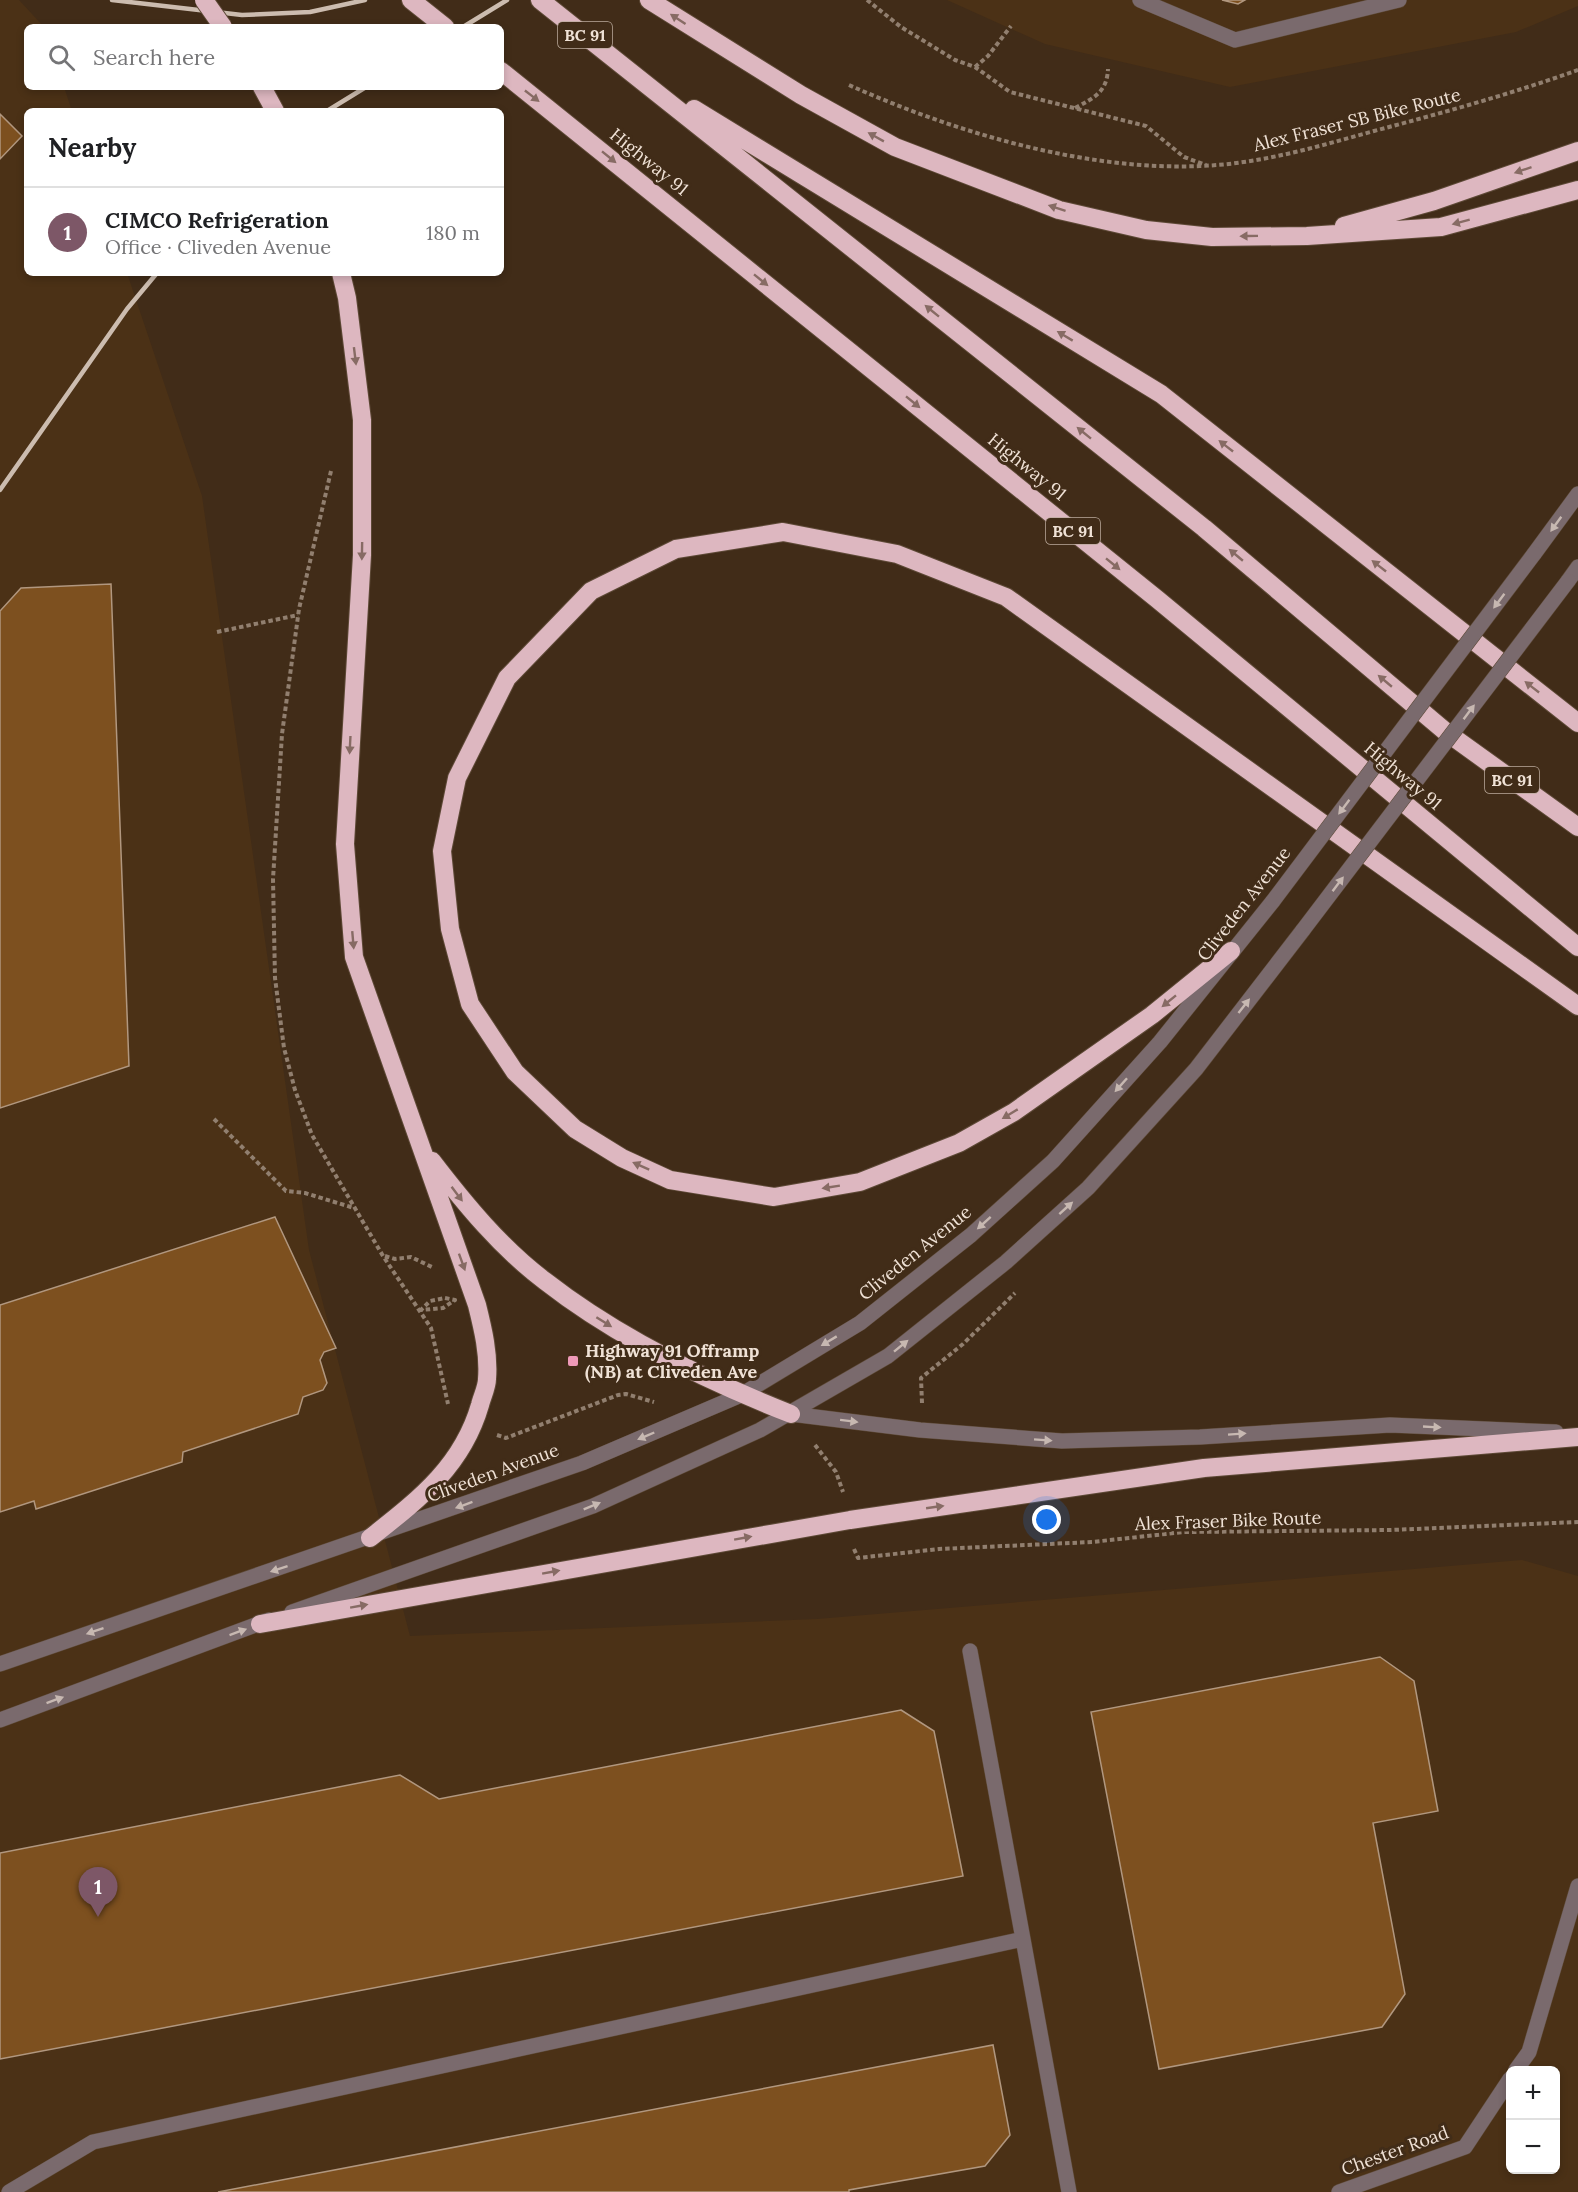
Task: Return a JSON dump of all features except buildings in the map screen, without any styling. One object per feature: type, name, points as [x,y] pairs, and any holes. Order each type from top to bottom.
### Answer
[{"type":"highway","points":[[204,0],[221,24]]},
{"type":"highway","points":[[411,0],[441,24]]},
{"type":"highway","name":"BC 91","points":[[540,0],[1204,528],[1446,732],[1578,827]]},
{"type":"highway","points":[[649,0],[707,38],[895,147],[1059,210],[1146,230],[1190,234],[1307,236],[1441,227],[1578,190]]},
{"type":"highway","points":[[629,69],[1161,394],[1578,723]]},
{"type":"highway","name":"Highway 91","points":[[504,73],[1157,599],[1578,947]]},
{"type":"highway","points":[[264,90],[273,108]]},
{"type":"highway","points":[[1307,236],[1434,201],[1578,151]]},
{"type":"highway","points":[[342,276],[347,298],[362,420],[362,555],[345,844],[354,957],[477,1305],[485,1340],[487,1380],[473,1427],[462,1449],[424,1496],[370,1538]]},
{"type":"highway","points":[[1231,951],[1143,1022],[1014,1112],[959,1143],[860,1182],[774,1197],[670,1180],[622,1158],[575,1130],[515,1072],[470,1004],[450,929],[442,851],[457,778],[507,678],[591,591],[676,549],[783,532],[897,554],[1006,597],[1578,1006]]},
{"type":"highway","points":[[422,1147],[467,1207],[543,1280],[602,1321],[741,1395],[791,1414]]},
{"type":"highway","points":[[260,1624],[850,1520],[1192,1470],[1578,1435]]},
{"type":"street","points":[[1140,0],[1235,40],[1399,0]]},
{"type":"street","name":"Cliveden Avenue","points":[[0,1664],[582,1463],[741,1395],[860,1323],[970,1235],[1045,1168],[1160,1042],[1273,901],[1578,494]]},
{"type":"street","points":[[0,1720],[260,1624],[593,1506],[791,1414],[888,1356],[1006,1262],[1088,1188],[1196,1069],[1578,567]]},
{"type":"street","points":[[791,1414],[920,1430],[1062,1441],[1200,1437],[1390,1425],[1578,1435]]},
{"type":"street","points":[[970,1651],[1069,2192]]},
{"type":"street","points":[[0,1658],[37,1652]]},
{"type":"street","points":[[1519,2066],[1529,2052],[1578,1886]]},
{"type":"street","points":[[9,2192],[93,2142],[1023,1939]]},
{"type":"street","name":"Chester Road","points":[[1339,2192],[1466,2147],[1506,2085]]},
{"type":"path","points":[[867,0],[901,27],[955,60],[975,67],[1010,92],[1146,126],[1184,157],[1209,166]]},
{"type":"path","points":[[975,67],[988,56],[1011,26]]},
{"type":"path","points":[[1074,108],[1103,91],[1107,82],[1108,69]]},
{"type":"path","name":"Alex Fraser SB Bike Route","points":[[841,81],[941,121],[1009,141],[1110,163],[1209,166],[1262,160],[1335,142],[1520,90],[1578,70]]},
{"type":"path","points":[[217,632],[298,615]]},
{"type":"path","points":[[214,1119],[286,1191],[305,1192],[354,1208]]},
{"type":"path","points":[[383,1256],[395,1260],[411,1257],[440,1270]]},
{"type":"path","points":[[438,1299],[455,1300],[451,1305],[432,1309],[421,1310],[425,1305],[438,1299]]},
{"type":"path","points":[[507,1438],[618,1395],[639,1398]]},
{"type":"path","points":[[807,1442],[814,1444],[836,1473],[846,1499]]},
{"type":"path","name":"Alex Fraser Bike Route","points":[[854,1545],[858,1558],[939,1549],[1092,1542],[1184,1532],[1391,1530],[1578,1522]]},
{"type":"shaded area","points":[[0,0],[19,0],[41,24],[24,24],[24,90],[65,90],[71,108],[24,108],[24,276],[128,276],[202,496],[309,1250],[410,1636],[817,1619],[1522,1560],[1578,1576],[1578,2192],[0,2192]]},
{"type":"shaded area","points":[[947,0],[1578,0],[1578,6],[1516,32],[1230,87],[1045,44]]},
{"type":"railway","points":[[112,0],[242,15],[310,12],[365,0]]},
{"type":"railway","points":[[468,24],[507,0]]},
{"type":"railway","points":[[332,108],[361,90]]},
{"type":"railway","points":[[0,490],[127,309],[154,276]]},
{"type":"place","name":"Highway 91 Offramp (NB) at Cliveden Ave","points":[[573,1361]]},
{"type":"place","name":"CIMCO Refrigeration","points":[[98,1917]]}]
